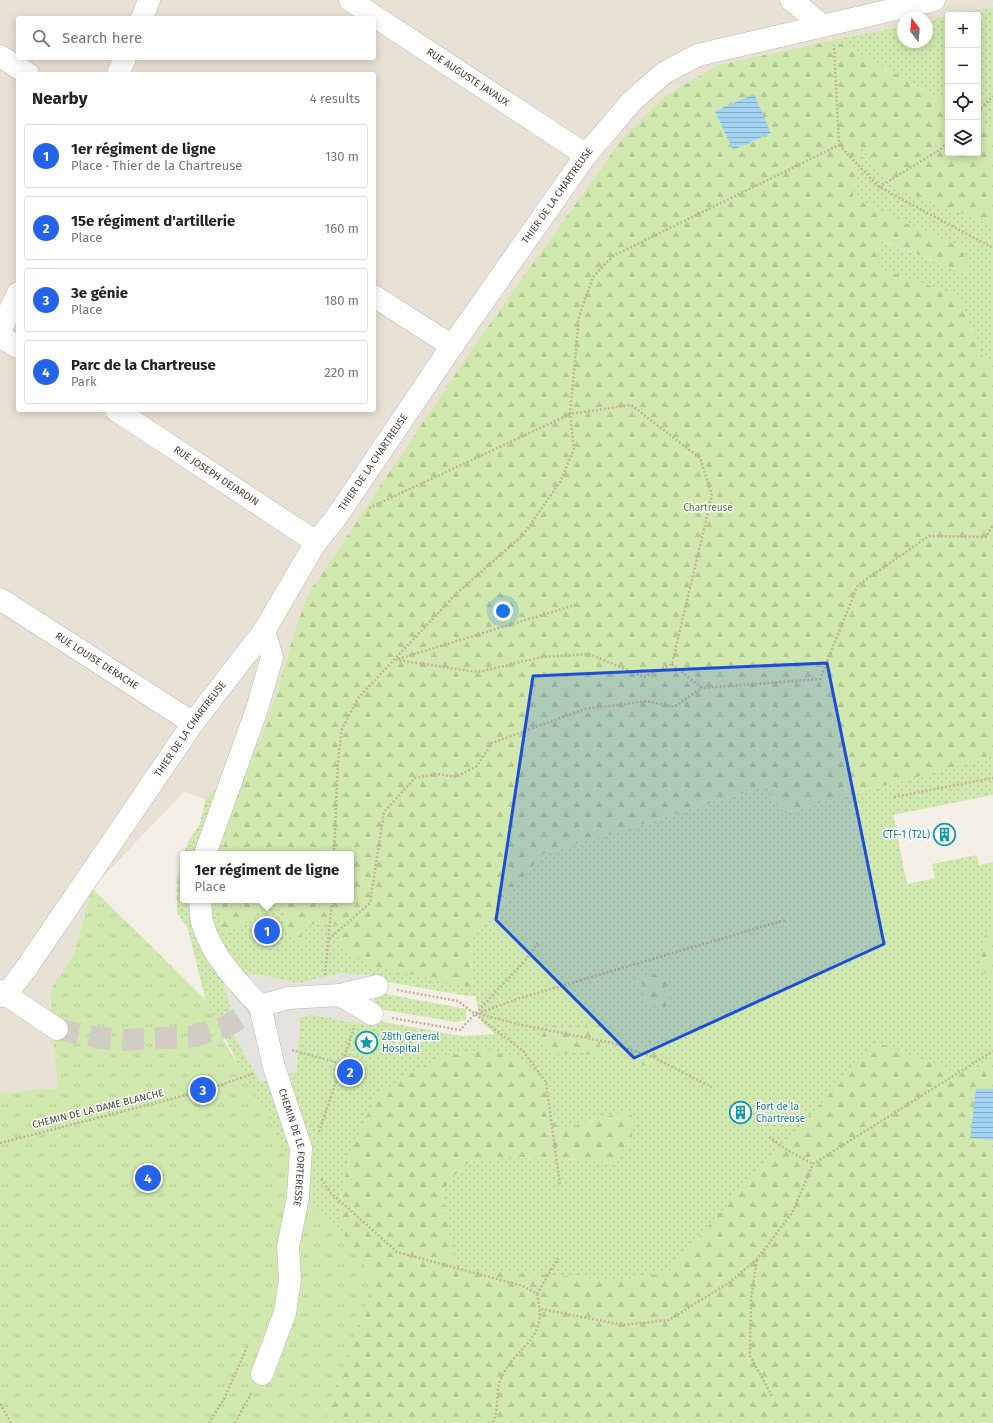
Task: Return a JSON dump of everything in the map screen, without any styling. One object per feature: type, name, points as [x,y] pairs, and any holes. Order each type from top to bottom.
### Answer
[{"type":"street","points":[[143,16],[149,0]]},
{"type":"street","name":"RUE AUGUSTE JAVAUX","points":[[350,0],[374,16]]},
{"type":"street","points":[[792,0],[822,25]]},
{"type":"street","name":"THIER DE LA CHARTREUSE","points":[[2,994],[27,967],[194,723],[264,631],[316,542],[335,519],[452,346],[586,155],[632,101],[664,73],[698,55],[934,0]]},
{"type":"street","name":"RUE AUGUSTE JAVAUX","points":[[376,17],[586,155]]},
{"type":"street","points":[[0,56],[25,72]]},
{"type":"street","points":[[119,72],[124,60]]},
{"type":"street","points":[[0,331],[16,297]]},
{"type":"street","points":[[376,297],[452,346]]},
{"type":"street","points":[[0,336],[16,346]]},
{"type":"street","name":"RUE JOSEPH DEJARDIN","points":[[119,412],[316,542]]},
{"type":"street","name":"RUE LOUISE DERACHE","points":[[0,599],[194,723]]},
{"type":"street","points":[[206,851],[257,709],[272,657],[264,631]]},
{"type":"street","points":[[200,903],[203,924],[215,951],[234,979],[260,1006],[288,998],[331,996],[377,986]]},
{"type":"street","points":[[2,994],[57,1028]]},
{"type":"street","points":[[331,996],[366,1011]]},
{"type":"street","name":"CHEMIN DE LE FORTERESSE","points":[[260,1006],[274,1067],[301,1148],[298,1197],[288,1247],[290,1280],[285,1313],[262,1374]]},
{"type":"path","points":[[822,25],[834,40],[839,144],[879,187],[993,248]]},
{"type":"path","points":[[981,108],[993,97]]},
{"type":"path","points":[[334,851],[338,760],[342,728],[358,698],[456,594],[523,536],[560,482],[574,449],[570,414],[578,316],[593,277],[613,256],[839,144]]},
{"type":"path","points":[[879,187],[941,149],[945,145]]},
{"type":"path","points":[[335,519],[349,518],[570,414],[631,405],[700,458],[712,495],[672,664]]},
{"type":"path","points":[[329,939],[370,903],[384,812],[415,778],[438,774],[456,777],[477,766],[492,743],[585,709],[647,701],[674,707],[702,688],[820,679],[858,585],[929,536],[986,538],[993,525]]},
{"type":"path","points":[[395,660],[576,605]]},
{"type":"path","points":[[395,660],[478,672],[542,657],[589,654],[644,677],[672,664]]},
{"type":"path","points":[[672,664],[702,688]]},
{"type":"path","points":[[894,797],[993,778]]},
{"type":"path","points":[[331,996],[329,939],[332,903]]},
{"type":"path","points":[[477,1014],[517,999],[785,920]]},
{"type":"path","points":[[318,1134],[342,1064],[366,1011],[460,1030],[477,1014],[538,943]]},
{"type":"path","points":[[377,986],[458,1001],[477,1014],[523,1051],[546,1082],[560,1186]]},
{"type":"path","points":[[477,1014],[517,1024],[612,1043],[655,1058],[713,1088]]},
{"type":"path","points":[[269,1044],[342,1064]]},
{"type":"path","points":[[541,1309],[623,1325],[669,1320],[730,1282],[757,1259],[792,1213],[813,1164],[993,1051]]},
{"type":"path","points":[[206,1090],[274,1067]]},
{"type":"path","name":"CHEMIN DE LA DAME BLANCHE","points":[[0,1143],[201,1091]]},
{"type":"path","points":[[769,1137],[813,1164]]},
{"type":"path","points":[[301,1148],[331,1193],[397,1252],[523,1286],[537,1294]]},
{"type":"path","points":[[493,1422],[499,1382],[510,1362],[527,1344],[540,1326],[541,1309],[537,1294],[558,1258]]},
{"type":"path","points":[[757,1259],[751,1298],[750,1356],[772,1396]]},
{"type":"path","points":[[209,1423],[224,1399],[249,1342]]},
{"type":"path","points":[[235,1423],[262,1374]]},
{"type":"path","points":[[0,1404],[11,1423]]},
{"type":"highlighted area","points":[[827,663],[884,944],[634,1058],[496,920],[533,676]]},
{"type":"shaded area","points":[[0,0],[993,0],[993,7],[969,12],[945,12],[945,17],[933,20],[933,12],[897,12],[897,27],[718,65],[662,98],[622,139],[472,349],[308,594],[298,620],[277,691],[261,738],[205,800],[185,791],[92,888],[74,953],[51,989],[51,1022],[58,1088],[0,1093]]},
{"type":"shaded area","points":[[341,973],[377,975],[368,1025],[309,1014],[300,1018],[297,1072],[260,1082],[234,1035],[230,1004],[224,986],[254,974],[299,983]]},
{"type":"green space","points":[[993,7],[993,128],[981,122],[981,12],[969,12]]},
{"type":"green space","points":[[945,17],[945,101],[834,40],[897,27],[897,48],[933,48],[933,20]]},
{"type":"green space","name":"Chartreuse","points":[[834,40],[945,101],[945,156],[981,156],[981,122],[993,128],[993,225],[899,190],[861,147],[853,197],[912,226],[963,248],[968,274],[880,240],[877,268],[958,295],[984,360],[993,365],[993,756],[781,814],[767,786],[543,854],[470,941],[473,988],[372,966],[344,949],[337,925],[319,923],[300,927],[303,944],[291,934],[285,925],[284,909],[281,903],[354,903],[354,851],[223,851],[235,797],[249,769],[261,738],[277,691],[298,620],[308,594],[472,349],[622,139],[662,98],[718,65]]},
{"type":"green space","points":[[860,146],[899,190],[993,225],[993,365],[984,360],[958,295],[877,268],[879,240],[967,274],[963,248],[912,226],[853,197]]},
{"type":"green space","points":[[261,738],[249,769],[235,797],[223,851],[185,851],[188,842],[200,824],[205,800]]},
{"type":"green space","points":[[993,756],[993,795],[893,815],[907,884],[935,878],[932,864],[977,855],[979,865],[993,862],[993,1059],[975,1069],[958,1073],[932,1065],[668,1272],[623,1280],[456,1270],[442,1192],[455,1175],[468,1163],[506,1157],[567,1159],[611,1163],[600,1118],[559,1131],[553,1116],[548,1089],[485,1049],[439,1058],[400,1079],[350,1155],[339,1203],[345,1237],[336,1387],[234,1055],[213,1018],[204,994],[188,929],[177,912],[177,880],[180,868],[180,903],[217,903],[218,911],[256,911],[264,903],[282,903],[285,909],[285,924],[303,943],[300,927],[319,923],[337,925],[344,949],[473,988],[470,941],[543,854],[767,786],[781,814]],"holes":[[[254,974],[299,983],[376,980],[467,996],[475,996],[482,1022],[495,1034],[461,1036],[369,1019],[368,1025],[308,1014],[300,1018],[296,1072],[234,1035],[230,1004],[224,986]]]},
{"type":"green space","points":[[92,888],[206,1000],[225,1043],[272,1122],[282,1149],[311,1207],[345,1237],[375,1280],[323,1423],[0,1423],[0,1093],[58,1088],[51,1022],[51,989],[74,953]]},
{"type":"green space","points":[[217,903],[264,903],[259,906],[254,919],[224,933]]},
{"type":"green space","points":[[993,929],[993,977],[978,970],[985,936]]},
{"type":"green space","points":[[649,973],[666,976],[670,991],[665,1010],[644,1001],[643,984],[632,982]]},
{"type":"green space","points":[[376,992],[466,1009],[466,1020],[456,1022],[373,1008]]},
{"type":"green space","points":[[547,1025],[581,1029],[601,1025],[599,1058],[576,1051],[560,1055],[539,1042]]},
{"type":"green space","points":[[878,1043],[958,1073],[975,1069],[993,1059],[993,1423],[302,1423],[375,1280],[345,1237],[339,1203],[350,1155],[375,1097],[400,1079],[439,1058],[485,1049],[524,1060],[548,1089],[553,1116],[559,1131],[600,1118],[627,1112],[635,1119],[631,1141],[611,1163],[567,1159],[506,1157],[468,1163],[455,1175],[442,1192],[456,1269],[623,1280],[668,1272],[763,1164]]},
{"type":"green space","points":[[633,1046],[661,1050],[659,1066],[643,1065],[627,1058]]},
{"type":"water","points":[[754,94],[771,133],[733,150],[715,111]]},
{"type":"water","points":[[976,1089],[993,1089],[993,1140],[970,1138]]},
{"type":"tunnel","points":[[57,1029],[101,1038],[123,1040],[191,1037],[225,1027],[260,1006]]},
{"type":"place","name":"CTF-1 (T2L)","points":[[945,835]]},
{"type":"place","name":"1er régiment de ligne","points":[[267,931]]},
{"type":"place","name":"28th General Hospital","points":[[367,1043]]},
{"type":"place","name":"15e régiment d'artillerie","points":[[350,1072]]},
{"type":"place","name":"3e génie","points":[[203,1090]]},
{"type":"place","name":"Fort de la Chartreuse","points":[[741,1113]]},
{"type":"place","name":"Parc de la Chartreuse","points":[[148,1178]]}]
